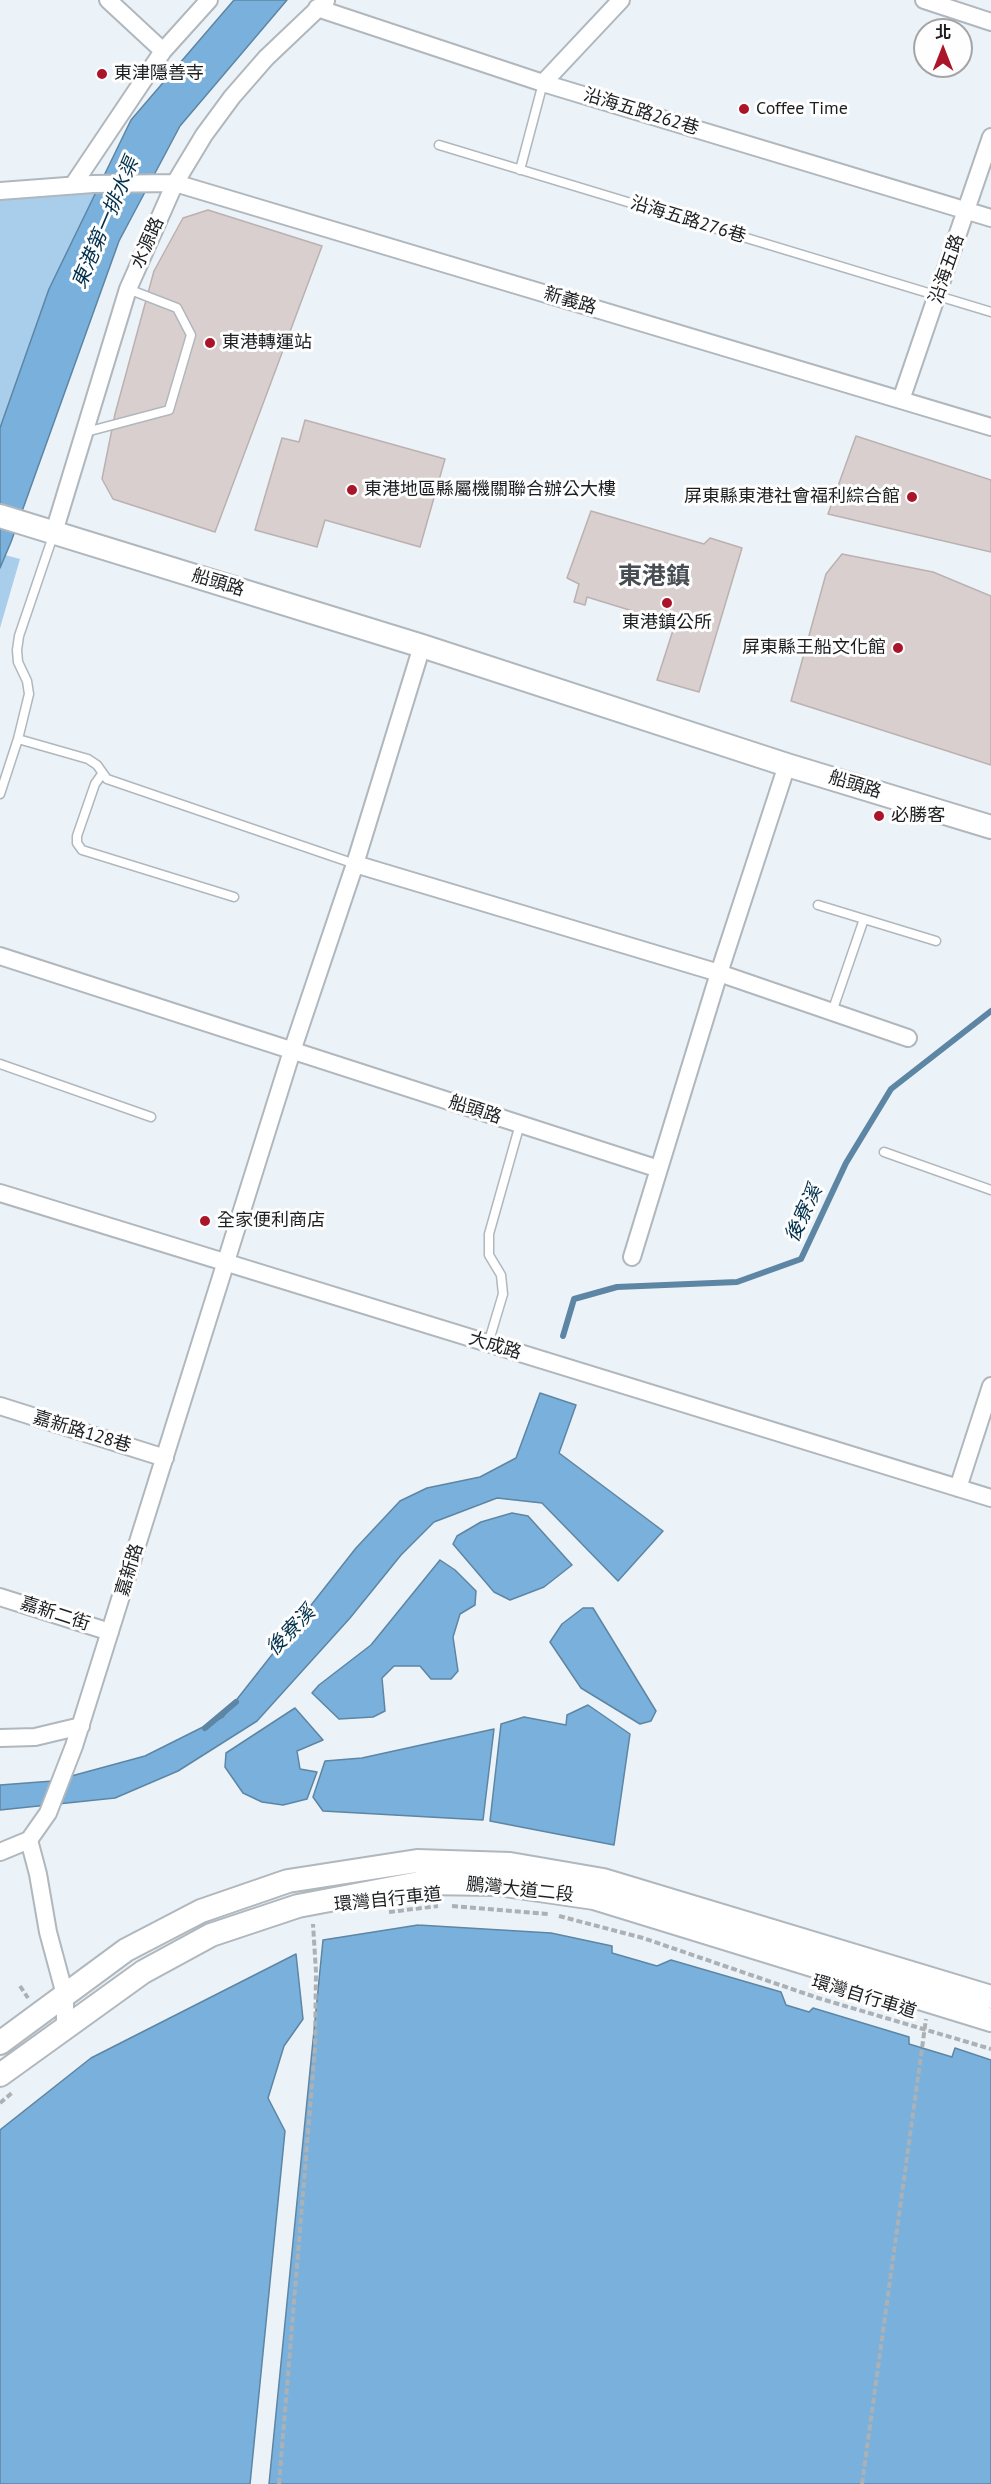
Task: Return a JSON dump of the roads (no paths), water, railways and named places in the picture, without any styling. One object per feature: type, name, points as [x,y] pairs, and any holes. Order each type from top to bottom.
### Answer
[{"type":"street","points":[[108,0],[163,51]]},
{"type":"street","points":[[0,191],[73,185],[163,51],[209,0]]},
{"type":"street","points":[[543,82],[621,0]]},
{"type":"street","points":[[924,0],[991,22]]},
{"type":"street","name":"沿海五路262巷","points":[[322,4],[543,82],[991,218]]},
{"type":"street","name":"水源路","points":[[54,532],[128,289],[175,183],[204,135],[232,97],[266,58],[322,4]]},
{"type":"street","name":"沿海五路","points":[[902,400],[991,137]]},
{"type":"street","name":"新義路","points":[[73,185],[175,183],[991,427]]},
{"type":"street","name":"船頭路","points":[[7,518],[422,646],[787,765],[991,827]]},
{"type":"street","points":[[226,1264],[292,1051],[355,864],[422,646]]},
{"type":"street","points":[[632,1257],[719,973],[787,765]]},
{"type":"street","points":[[355,864],[719,973],[908,1038]]},
{"type":"street","name":"船頭路","points":[[0,956],[659,1169]]},
{"type":"street","name":"大成路","points":[[0,1193],[991,1498]]},
{"type":"street","name":"嘉新路","points":[[29,1840],[48,1813],[81,1726],[226,1264]]},
{"type":"street","points":[[958,1488],[991,1386]]},
{"type":"street","name":"嘉新路128巷","points":[[0,1406],[165,1458]]},
{"type":"street","name":"嘉新二街","points":[[0,1597],[110,1632]]},
{"type":"street","points":[[0,1738],[34,1737],[81,1726]]},
{"type":"street","points":[[0,1852],[29,1840],[39,1874],[48,1932],[65,1995],[65,2027]]},
{"type":"street","name":"鵬灣大道二段","points":[[0,2043],[126,1950],[201,1911],[288,1881],[417,1861],[510,1864],[603,1880],[991,1997]]},
{"type":"street","name":"鵬灣大道二段","points":[[0,2075],[143,1972],[211,1935],[298,1906],[419,1884],[498,1884],[594,1898],[991,2020]]},
{"type":"lane","points":[[520,170],[543,82]]},
{"type":"lane","name":"沿海五路276巷","points":[[439,146],[991,312]]},
{"type":"lane","points":[[86,432],[169,410],[191,335],[177,308],[128,289]]},
{"type":"lane","points":[[0,794],[18,739],[29,693],[27,681],[18,662],[19,636],[54,532]]},
{"type":"lane","points":[[18,739],[88,759],[97,765],[107,779],[355,864]]},
{"type":"lane","points":[[102,774],[95,784],[77,836],[77,843],[82,850],[234,897]]},
{"type":"lane","points":[[818,905],[936,941]]},
{"type":"lane","points":[[832,1012],[864,919]]},
{"type":"lane","points":[[0,1064],[151,1117]]},
{"type":"lane","points":[[488,1344],[503,1294],[501,1275],[489,1255],[489,1234],[520,1124]]},
{"type":"lane","points":[[884,1152],[991,1190]]},
{"type":"water","name":"東港第一排水渠","points":[[234,0],[287,0],[180,126],[119,241],[0,568],[0,428],[49,289],[131,120]]},
{"type":"water","points":[[540,1393],[576,1405],[559,1453],[663,1531],[618,1581],[542,1503],[497,1498],[434,1522],[401,1555],[350,1618],[257,1721],[178,1771],[115,1798],[0,1810],[0,1785],[53,1781],[145,1756],[223,1717],[356,1548],[400,1501],[427,1488],[480,1477],[516,1458]]},
{"type":"water","points":[[512,1513],[528,1516],[572,1565],[544,1587],[510,1600],[494,1592],[453,1544],[457,1536],[481,1522]]},
{"type":"water","points":[[440,1560],[455,1570],[476,1591],[475,1605],[460,1614],[453,1637],[458,1671],[451,1679],[431,1679],[420,1666],[394,1666],[382,1678],[385,1711],[373,1717],[339,1719],[312,1693],[371,1645]]},
{"type":"water","points":[[583,1608],[593,1608],[656,1711],[651,1721],[640,1724],[581,1688],[550,1642],[562,1624]]},
{"type":"water","points":[[588,1705],[630,1734],[614,1845],[490,1821],[501,1724],[524,1717],[566,1725],[567,1715]]},
{"type":"water","points":[[295,1708],[323,1740],[297,1751],[300,1769],[317,1772],[307,1799],[283,1805],[262,1802],[243,1793],[225,1767],[226,1753]]},
{"type":"water","points":[[494,1729],[483,1820],[323,1811],[313,1797],[325,1761],[362,1758]]},
{"type":"water","points":[[418,1925],[551,1933],[612,1946],[612,1953],[657,1966],[671,1960],[781,1992],[786,2005],[809,2012],[813,2008],[909,2037],[909,2044],[952,2057],[955,2048],[991,2060],[991,2484],[269,2484],[323,1940]]},
{"type":"water","points":[[296,1954],[303,2019],[284,2046],[268,2098],[285,2131],[250,2484],[0,2484],[0,2130],[91,2058]]},
{"type":"waterway","name":"後寮溪","points":[[563,1336],[574,1299],[617,1287],[737,1282],[801,1259],[846,1163],[891,1089],[991,1011]]},
{"type":"waterway","name":"後寮溪","points":[[205,1728],[236,1702]]},
{"type":"place","name":"東津隱善寺","points":[[102,74]]},
{"type":"place","name":"Coffee Time","points":[[744,109]]},
{"type":"place","name":"東港轉運站","points":[[210,343]]},
{"type":"place","name":"東港地區縣屬機關聯合辦公大樓","points":[[352,490]]},
{"type":"place","name":"屏東縣東港社會福利綜合館","points":[[912,497]]},
{"type":"place","name":"東港鎮公所","points":[[667,603]]},
{"type":"place","name":"屏東縣王船文化館","points":[[898,648]]},
{"type":"place","name":"必勝客","points":[[879,816]]},
{"type":"place","name":"全家便利商店","points":[[205,1221]]},
{"type":"district","name":"東港鎮","points":[[654,577]]}]
